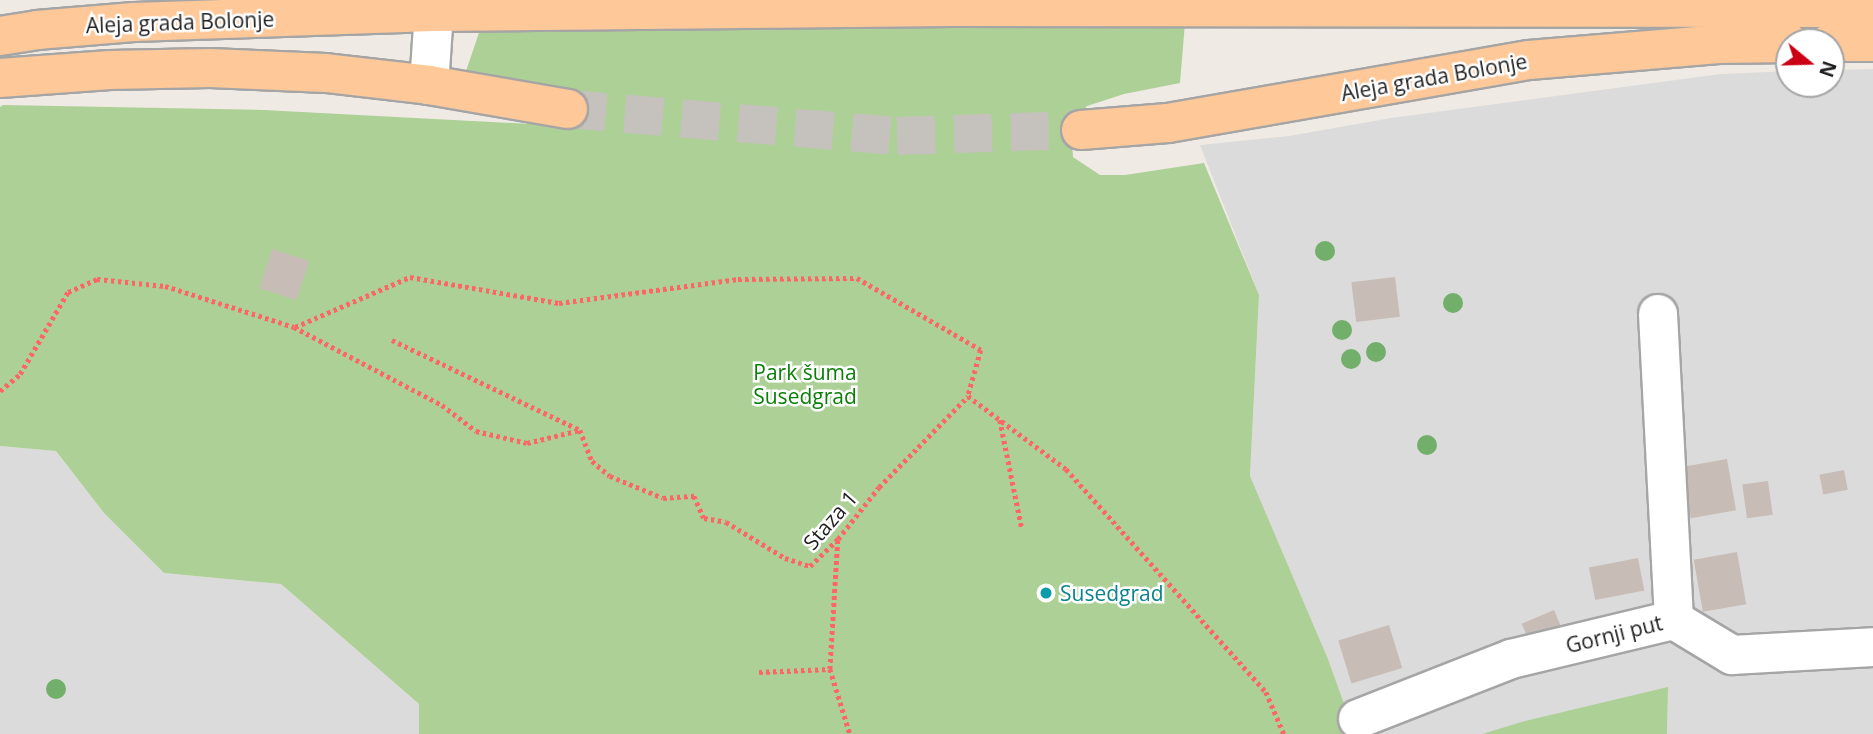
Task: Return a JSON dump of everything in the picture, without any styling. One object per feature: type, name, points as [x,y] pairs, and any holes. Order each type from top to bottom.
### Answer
[{"type":"main road","name":"Aleja grada Bolonje","points":[[0,36],[37,30],[134,22],[434,12],[953,7],[1873,8]]},
{"type":"main road","points":[[1845,42],[1873,42]]},
{"type":"main road","name":"Aleja grada Bolonje","points":[[1081,130],[1168,123],[1529,60],[1642,49],[1775,44]]},
{"type":"main road","points":[[0,78],[110,70],[210,68],[326,73],[429,85],[568,109]]},
{"type":"street","points":[[429,85],[434,12]]},
{"type":"street","points":[[1657,314],[1674,620]]},
{"type":"street","name":"Gornji put","points":[[1358,719],[1511,659],[1674,620],[1732,655],[1873,647]]},
{"type":"path","points":[[294,327],[410,277],[559,303],[738,279],[857,278],[981,351],[968,396],[1066,469],[1266,692],[1284,734]]},
{"type":"path","points":[[0,391],[20,374],[68,292],[97,279],[164,286],[294,327],[442,405],[476,431],[527,443],[580,430]]},
{"type":"path","points":[[392,340],[580,430]]},
{"type":"path","name":"Staza 1","points":[[580,430],[592,461],[610,476],[663,498],[694,496],[704,518],[726,522],[785,558],[810,566],[838,539],[879,488],[968,396]]},
{"type":"path","points":[[1000,419],[1022,529]]},
{"type":"path","points":[[838,539],[830,669],[850,734]]},
{"type":"path","points":[[759,672],[830,669]]},
{"type":"shaded area","points":[[1873,69],[1873,734],[1667,734],[1668,688],[1482,734],[1355,734],[1328,659],[1250,476],[1259,295],[1200,145],[1289,136],[1391,118],[1721,74],[1775,72],[1775,98],[1845,98],[1845,70]]},
{"type":"shaded area","points":[[0,446],[56,451],[104,513],[164,573],[281,584],[419,704],[419,734],[0,734]]},
{"type":"green space","name":"Park šuma Susedgrad","points":[[1185,23],[1180,83],[1124,94],[1087,106],[1071,126],[1073,157],[1100,175],[1125,175],[1204,163],[1259,295],[1250,476],[1328,659],[1355,734],[419,734],[419,704],[281,584],[164,573],[104,513],[56,451],[0,446],[0,107],[3,105],[264,110],[568,126],[585,97],[466,71],[481,27]]},
{"type":"green space","points":[[1668,687],[1667,734],[1482,734],[1525,721]]},
{"type":"building","points":[[272,249],[309,261],[296,300],[259,288]]},
{"type":"building","points":[[1395,277],[1400,317],[1356,322],[1351,282]]},
{"type":"building","points":[[1727,459],[1736,510],[1691,518],[1682,467]]},
{"type":"building","points":[[1844,470],[1848,490],[1823,494],[1819,475]]},
{"type":"building","points":[[1768,481],[1773,515],[1747,518],[1742,485]]},
{"type":"building","points":[[1737,552],[1746,604],[1703,612],[1694,560]]},
{"type":"building","points":[[1638,558],[1644,590],[1595,600],[1589,568]]},
{"type":"building","points":[[1554,610],[1562,629],[1530,643],[1522,624]]},
{"type":"building","points":[[1389,625],[1402,668],[1351,684],[1338,640]]},
{"type":"tunnel","points":[[568,109],[897,136],[1081,130]]},
{"type":"place","name":"Susedgrad","points":[[1046,593]]}]
